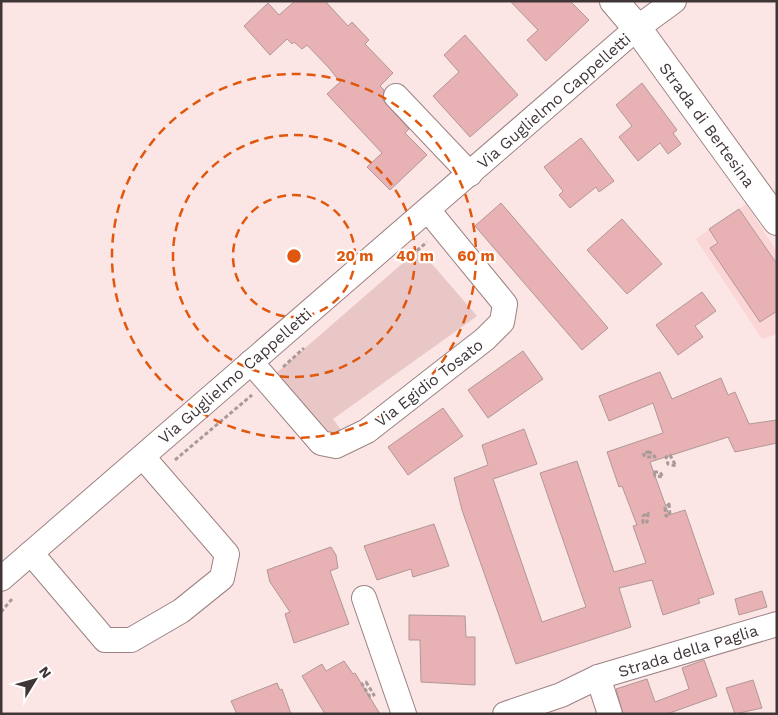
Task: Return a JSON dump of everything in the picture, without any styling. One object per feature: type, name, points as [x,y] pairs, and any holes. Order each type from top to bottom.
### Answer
[{"type":"street","name":"Strada di Bertesina","points":[[614,1],[637,28],[777,221]]},
{"type":"street","points":[[637,28],[674,1]]},
{"type":"street","name":"Via Guglielmo Cappelletti","points":[[1,579],[637,28]]},
{"type":"street","name":"Via Guglielmo Cappelletti","points":[[396,96],[470,174]]},
{"type":"street","name":"Via Egidio Tosato","points":[[251,362],[321,443],[336,446],[367,431],[485,339],[502,322],[505,304],[428,210]]},
{"type":"street","points":[[31,553],[105,640],[131,640],[182,611],[222,578],[227,554],[143,457]]},
{"type":"street","points":[[364,598],[404,714]]},
{"type":"street","name":"Strada della Paglia","points":[[505,714],[561,695],[598,678],[777,624]]},
{"type":"street","name":"Strada della Paglia","points":[[598,678],[610,714]]},
{"type":"path","points":[[366,682],[374,695],[370,697],[362,684],[366,682]]},
{"type":"shaded area","points":[[746,204],[777,252],[777,334],[762,339],[696,239]]},
{"type":"shaded area","points":[[419,249],[477,316],[333,419],[344,434],[325,438],[273,376]]},
{"type":"building","points":[[295,1],[325,1],[348,26],[352,22],[369,40],[365,44],[393,73],[380,86],[384,90],[383,100],[409,129],[405,133],[427,155],[390,190],[367,167],[382,153],[327,94],[340,82],[329,68],[307,45],[302,49],[287,39],[270,55],[244,26],[268,3],[279,15]]},
{"type":"building","points":[[510,1],[570,1],[589,20],[546,61],[527,40],[538,30]]},
{"type":"building","points":[[465,35],[518,95],[470,137],[433,96],[459,72],[444,55]]},
{"type":"building","points":[[642,83],[677,130],[673,133],[681,144],[668,154],[660,143],[638,161],[619,137],[632,126],[616,105]]},
{"type":"building","points":[[581,138],[614,181],[599,192],[596,187],[570,208],[559,195],[563,191],[544,167]]},
{"type":"building","points":[[501,203],[608,328],[582,350],[475,226]]},
{"type":"building","points":[[739,209],[777,264],[777,311],[760,322],[710,248],[718,243],[709,229]]},
{"type":"building","points":[[622,219],[662,264],[627,294],[587,250]]},
{"type":"building","points":[[702,292],[716,311],[695,326],[703,337],[678,355],[656,325]]},
{"type":"building","points":[[523,351],[543,379],[488,418],[468,390]]},
{"type":"building","points":[[660,372],[672,399],[721,378],[728,395],[735,392],[749,424],[777,420],[777,443],[735,452],[728,437],[650,462],[669,515],[685,510],[714,594],[698,599],[700,603],[663,615],[652,580],[619,588],[631,627],[516,664],[462,510],[454,478],[488,465],[482,445],[524,429],[537,464],[493,479],[542,622],[586,607],[540,473],[577,461],[614,572],[646,563],[633,526],[637,525],[622,486],[619,487],[607,452],[663,433],[653,403],[609,421],[599,396]]},
{"type":"building","points":[[443,408],[463,436],[408,475],[388,447]]},
{"type":"building","points":[[434,524],[449,566],[413,577],[411,569],[377,580],[364,546]]},
{"type":"building","points":[[331,547],[336,555],[338,568],[330,571],[349,624],[294,643],[285,614],[290,612],[270,582],[267,570]]},
{"type":"building","points":[[762,591],[767,607],[739,615],[735,599]]},
{"type":"building","points":[[409,615],[465,616],[466,637],[475,637],[475,685],[421,682],[420,640],[409,640]]},
{"type":"building","points":[[704,660],[717,696],[667,714],[623,714],[616,689],[647,679],[655,702],[689,689],[682,668]]},
{"type":"building","points":[[344,661],[353,674],[355,673],[380,714],[325,714],[302,676],[322,664],[326,671]]},
{"type":"building","points":[[753,680],[762,708],[735,714],[726,688]]},
{"type":"building","points":[[277,683],[280,690],[282,689],[291,714],[237,714],[231,701]]}]
